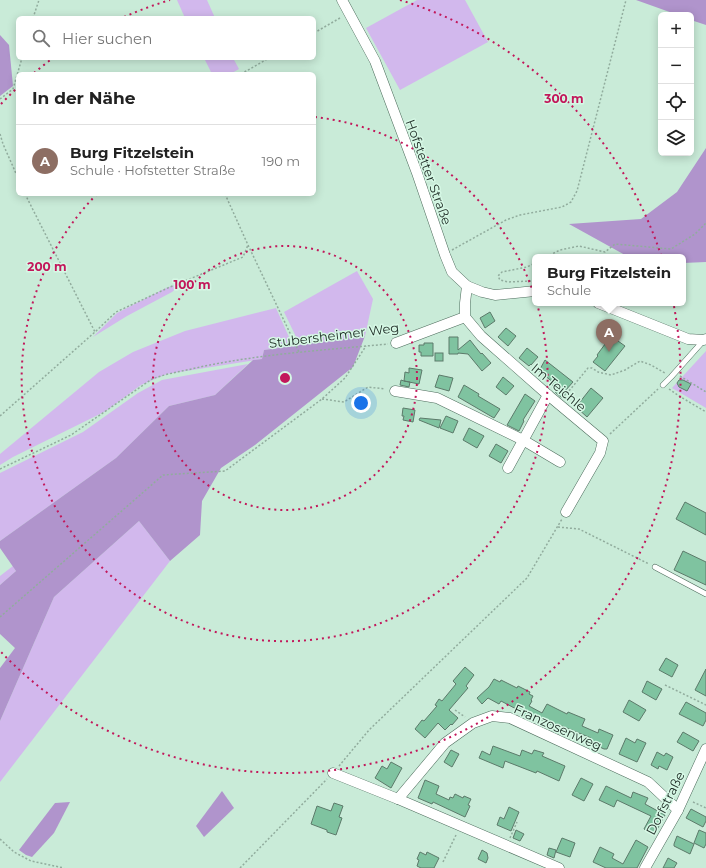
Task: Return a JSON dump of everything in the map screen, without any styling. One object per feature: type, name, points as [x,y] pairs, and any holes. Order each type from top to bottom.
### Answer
[{"type":"street","name":"Hofstetter Straße","points":[[342,0],[350,12],[375,61],[452,272],[467,286],[482,292],[495,295],[532,291]]},
{"type":"street","points":[[465,317],[467,286]]},
{"type":"street","points":[[606,306],[688,339],[705,340]]},
{"type":"street","name":"Stubersheimer Weg","points":[[396,343],[465,317]]},
{"type":"street","name":"Im Teichle","points":[[465,317],[481,336],[558,404],[603,441]]},
{"type":"street","points":[[395,391],[437,398],[523,440],[560,462]]},
{"type":"street","points":[[508,468],[548,395]]},
{"type":"street","points":[[566,512],[600,454],[603,441]]},
{"type":"street","name":"Franzosenweg","points":[[398,799],[445,743],[473,723],[492,716],[510,718],[648,782],[678,810]]},
{"type":"street","name":"Dorfstraße","points":[[645,868],[678,810],[706,749]]},
{"type":"street","points":[[333,773],[508,845],[559,868]]},
{"type":"lane","points":[[663,385],[705,340]]},
{"type":"lane","points":[[655,567],[706,594]]},
{"type":"path","points":[[34,16],[38,0]]},
{"type":"path","points":[[445,255],[506,220],[520,215],[562,207],[571,202],[577,191],[626,0]]},
{"type":"path","points":[[316,32],[350,12]]},
{"type":"path","points":[[18,72],[21,60]]},
{"type":"path","points":[[244,72],[266,60]]},
{"type":"path","points":[[0,99],[13,89],[16,79]]},
{"type":"path","points":[[0,134],[16,173]]},
{"type":"path","points":[[26,196],[95,332]]},
{"type":"path","points":[[226,196],[299,352]]},
{"type":"path","points":[[552,254],[560,250],[579,246],[605,252],[615,244],[671,250],[694,234],[706,223]]},
{"type":"path","points":[[0,416],[116,312],[170,287],[243,257],[248,245]]},
{"type":"path","points":[[532,264],[527,267],[502,272],[498,276],[500,280],[508,282],[532,281]]},
{"type":"path","name":"Stubersheimer Weg","points":[[0,469],[71,434],[152,379],[163,375],[226,362],[299,352],[396,343]]},
{"type":"path","points":[[0,617],[163,475],[225,471],[322,399],[345,378],[366,346]]},
{"type":"path","points":[[558,404],[588,368],[611,375],[640,361],[673,375],[706,392]]},
{"type":"path","points":[[603,441],[663,385],[706,412]]},
{"type":"path","points":[[322,399],[344,402],[368,386],[395,391]]},
{"type":"path","points":[[240,868],[333,773],[369,730],[526,578],[566,512]]},
{"type":"path","points":[[558,526],[579,529],[655,567]]},
{"type":"path","points":[[664,685],[706,705]]},
{"type":"path","points":[[455,710],[473,723]]},
{"type":"path","points":[[684,797],[706,808]]},
{"type":"path","points":[[508,845],[517,822]]},
{"type":"path","points":[[443,862],[461,826]]},
{"type":"path","points":[[0,839],[14,852],[31,861],[64,868]]},
{"type":"shaded area","points":[[177,0],[207,0],[214,16],[184,16]]},
{"type":"shaded area","points":[[417,0],[465,0],[488,42],[400,90],[366,28]]},
{"type":"shaded area","points":[[636,0],[706,0],[706,25],[694,21],[694,12],[670,12]]},
{"type":"shaded area","points":[[0,35],[9,45],[13,86],[0,96]]},
{"type":"shaded area","points":[[205,60],[234,60],[239,69],[234,72],[211,72]]},
{"type":"shaded area","points":[[706,148],[706,262],[686,263],[686,254],[623,254],[569,224],[641,219],[677,192]]},
{"type":"shaded area","points":[[357,271],[373,299],[365,336],[300,345],[284,312]]},
{"type":"shaded area","points":[[184,281],[172,292],[127,316],[93,337],[117,313],[164,289]]},
{"type":"shaded area","points":[[276,308],[293,346],[264,350],[262,359],[167,374],[141,385],[106,411],[13,457],[0,465],[0,454],[99,372],[133,352],[185,331]]},
{"type":"shaded area","points":[[365,336],[353,367],[255,445],[221,468],[202,501],[200,535],[170,561],[139,521],[54,597],[0,721],[0,668],[15,648],[0,634],[0,585],[16,571],[0,548],[0,541],[116,458],[169,406],[215,395],[253,360],[262,359],[264,350]]},
{"type":"shaded area","points":[[706,351],[706,408],[672,388]]},
{"type":"shaded area","points":[[248,364],[215,395],[169,406],[116,458],[0,541],[0,473],[83,432],[138,393],[162,380]]},
{"type":"shaded area","points":[[139,521],[170,561],[0,782],[0,721],[54,597]]},
{"type":"shaded area","points":[[13,566],[16,571],[0,585],[0,576]]},
{"type":"shaded area","points":[[222,791],[234,808],[204,837],[196,826]]},
{"type":"shaded area","points":[[70,802],[54,833],[32,857],[19,850],[55,803]]},
{"type":"building","points":[[490,312],[495,321],[485,328],[480,318]]},
{"type":"building","points":[[506,328],[516,336],[508,346],[498,337]]},
{"type":"building","points":[[611,336],[625,346],[605,371],[593,362]]},
{"type":"building","points":[[449,337],[458,337],[458,350],[470,340],[481,354],[482,353],[491,363],[482,371],[468,354],[449,354]]},
{"type":"building","points":[[424,343],[433,343],[433,356],[421,356],[421,352],[419,352],[419,345],[424,345]]},
{"type":"building","points":[[527,348],[538,357],[529,366],[519,358]]},
{"type":"building","points":[[435,353],[443,353],[443,361],[435,361]]},
{"type":"building","points":[[545,360],[573,382],[565,391],[567,392],[562,398],[555,392],[558,389],[552,385],[554,383],[539,371]]},
{"type":"building","points":[[409,368],[422,370],[419,384],[410,382],[409,387],[400,385],[401,380],[404,381],[405,372],[409,373]]},
{"type":"building","points":[[439,375],[453,378],[449,391],[435,387]]},
{"type":"building","points":[[503,377],[514,386],[506,395],[496,387]]},
{"type":"building","points":[[679,380],[683,380],[691,384],[687,391],[679,387],[677,383]]},
{"type":"building","points":[[464,385],[479,394],[478,396],[500,409],[494,418],[458,397]]},
{"type":"building","points":[[591,388],[603,398],[587,417],[576,407]]},
{"type":"building","points":[[525,394],[535,401],[523,420],[524,421],[519,431],[507,425]]},
{"type":"building","points":[[403,408],[415,410],[413,422],[403,420]]},
{"type":"building","points":[[446,416],[458,421],[453,433],[440,428]]},
{"type":"building","points":[[420,418],[441,420],[439,428],[419,420]]},
{"type":"building","points":[[469,428],[484,436],[477,448],[463,440]]},
{"type":"building","points":[[496,444],[508,451],[501,463],[489,456]]},
{"type":"building","points":[[685,502],[706,513],[706,535],[676,519]]},
{"type":"building","points":[[683,551],[706,562],[706,585],[674,570]]},
{"type":"building","points":[[666,658],[678,665],[672,677],[659,670]]},
{"type":"building","points":[[465,667],[474,675],[466,686],[468,688],[449,710],[458,718],[445,730],[438,723],[425,738],[415,729],[437,706],[435,705],[439,699],[442,701],[456,684],[453,681]]},
{"type":"building","points":[[706,669],[706,696],[695,690]]},
{"type":"building","points":[[494,679],[500,682],[501,680],[517,688],[518,686],[530,692],[529,694],[533,696],[529,706],[542,713],[547,704],[567,714],[568,712],[585,719],[582,726],[598,733],[599,729],[613,735],[607,749],[589,742],[591,738],[557,724],[556,727],[530,714],[529,718],[521,714],[522,712],[501,701],[499,704],[488,698],[482,704],[477,698],[489,687]]},
{"type":"building","points":[[647,681],[662,689],[656,700],[642,692]]},
{"type":"building","points":[[629,700],[646,710],[639,721],[623,712]]},
{"type":"building","points":[[686,702],[706,713],[706,720],[703,726],[679,714]]},
{"type":"building","points":[[683,732],[699,741],[693,751],[677,742]]},
{"type":"building","points":[[626,738],[635,743],[637,739],[646,743],[637,762],[619,754]]},
{"type":"building","points":[[493,746],[520,756],[522,750],[532,754],[534,750],[544,753],[542,756],[565,766],[559,781],[537,771],[536,773],[505,761],[503,768],[479,758],[482,751],[490,755]]},
{"type":"building","points":[[451,750],[459,754],[452,767],[444,762]]},
{"type":"building","points":[[657,752],[664,756],[666,753],[673,757],[667,770],[659,766],[658,769],[651,765]]},
{"type":"building","points":[[391,762],[402,768],[391,788],[375,778],[382,766],[387,769]]},
{"type":"building","points":[[581,778],[593,784],[584,801],[572,795]]},
{"type":"building","points":[[425,780],[439,786],[436,794],[449,800],[450,797],[453,798],[455,794],[463,798],[464,796],[471,799],[468,805],[470,806],[465,817],[433,802],[432,804],[418,798]]},
{"type":"building","points":[[606,786],[631,798],[633,792],[648,798],[645,804],[665,815],[654,835],[644,829],[651,816],[617,800],[614,807],[599,800]]},
{"type":"building","points":[[334,803],[343,806],[339,817],[342,818],[336,835],[311,824],[317,806],[331,811]]},
{"type":"building","points":[[509,807],[519,812],[511,831],[497,825],[500,817],[504,819]]},
{"type":"building","points":[[691,809],[706,817],[703,827],[686,818]]},
{"type":"building","points":[[516,830],[524,834],[520,841],[513,838]]},
{"type":"building","points":[[699,830],[706,833],[706,844],[704,848],[694,843]]},
{"type":"building","points":[[677,836],[694,844],[690,854],[674,846]]},
{"type":"building","points":[[562,838],[575,843],[570,857],[556,852]]},
{"type":"building","points":[[636,840],[648,847],[637,868],[606,868],[593,862],[600,847],[614,854],[612,858],[623,864]]},
{"type":"building","points":[[549,848],[556,850],[554,858],[547,855]]},
{"type":"building","points":[[482,850],[487,853],[488,858],[486,863],[478,859]]},
{"type":"building","points":[[420,852],[426,855],[427,852],[439,858],[434,868],[421,868],[417,866],[419,860],[417,859]]},
{"type":"building","points":[[668,858],[677,863],[674,868],[663,868]]},
{"type":"place","name":"Burg Fitzelstein","points":[[609,352]]}]
